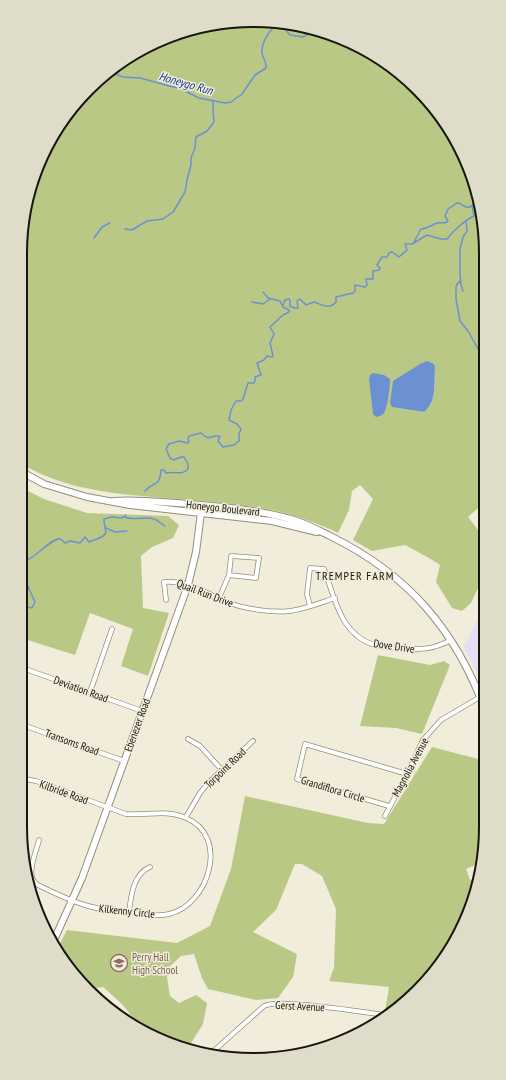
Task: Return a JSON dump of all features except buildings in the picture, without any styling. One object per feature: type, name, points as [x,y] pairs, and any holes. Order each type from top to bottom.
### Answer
[{"type":"main road","name":"Honeygo Boulevard","points":[[27,475],[44,484],[87,497],[130,504],[272,521],[328,535]]},
{"type":"main road","name":"Honeygo Boulevard","points":[[114,501],[130,500],[202,505],[270,514],[305,523],[362,553],[392,574],[426,607],[451,640],[470,673],[479,695]]},
{"type":"main road","name":"Ebenezer Road","points":[[55,937],[73,901],[188,585],[196,552],[202,505]]},
{"type":"street","points":[[219,598],[229,575],[231,556],[258,558],[256,578],[229,575]]},
{"type":"street","name":"Dove Drive","points":[[310,606],[307,594],[310,568],[324,569],[341,617],[349,628],[362,639],[375,645],[424,650],[451,640]]},
{"type":"street","name":"Quail Run Drive","points":[[166,600],[164,582],[175,581],[239,606],[277,611],[291,611],[335,598]]},
{"type":"street","points":[[90,692],[112,629]]},
{"type":"street","name":"Deviation Road","points":[[27,670],[142,711]]},
{"type":"street","name":"Magnolia Avenue","points":[[385,816],[423,740],[441,720],[457,709],[479,698]]},
{"type":"street","name":"Transoms Road","points":[[27,726],[124,761]]},
{"type":"street","points":[[188,739],[200,746],[221,769]]},
{"type":"street","name":"Torpoint Road","points":[[186,817],[200,793],[208,783],[221,769],[253,741]]},
{"type":"street","name":"Grandiflora Circle","points":[[389,806],[297,779],[305,744],[407,774]]},
{"type":"street","name":"Kilbride Road","points":[[27,779],[36,781],[108,808]]},
{"type":"street","name":"Kilkenny Circle","points":[[34,882],[73,901],[94,908],[159,915],[171,914],[187,905],[201,888],[210,868],[210,850],[202,830],[186,817],[169,813],[140,815],[126,814],[108,808]]},
{"type":"street","points":[[32,873],[39,840]]},
{"type":"street","points":[[129,912],[136,881],[143,870],[150,867]]},
{"type":"street","name":"Gerst Avenue","points":[[215,1050],[258,1011],[268,1004],[283,1003],[322,1006],[380,1014]]},
{"type":"shaded area","points":[[479,616],[479,678],[464,647]]},
{"type":"green space","points":[[238,27],[268,27],[297,31],[326,39],[353,50],[379,65],[413,93],[441,127],[456,153],[467,180],[475,209],[479,238],[479,507],[468,517],[479,531],[479,586],[471,603],[462,611],[452,608],[436,582],[440,565],[405,545],[372,551],[353,540],[373,499],[360,485],[352,491],[349,510],[338,533],[289,514],[272,510],[224,503],[95,490],[79,487],[34,471],[27,467],[27,238],[31,209],[39,180],[50,153],[65,127],[93,93],[127,65],[153,50],[180,39],[209,31]],"holes":[[[435,368],[435,386],[431,403],[424,412],[398,408]]]},
{"type":"green space","points":[[27,490],[44,499],[87,513],[168,516],[179,525],[173,538],[152,547],[141,556],[143,608],[169,613],[148,676],[121,666],[133,629],[90,613],[75,655],[27,640]]},
{"type":"green space","points":[[378,655],[430,665],[444,661],[450,665],[422,734],[396,728],[360,726]]},
{"type":"green space","points":[[432,747],[479,759],[479,842],[476,864],[466,869],[470,880],[473,879],[467,900],[456,927],[441,953],[413,987],[385,1010],[389,987],[329,981],[334,968],[336,909],[322,876],[302,864],[295,864],[276,910],[253,932],[297,954],[293,977],[278,998],[256,1000],[208,989],[202,978],[194,954],[181,956],[168,968],[167,977],[170,996],[179,1003],[196,995],[207,1003],[203,1024],[191,1044],[153,1030],[134,1019],[122,1004],[103,987],[93,987],[74,965],[60,944],[67,930],[177,943],[210,926],[231,869],[245,796],[368,823],[384,824]]},
{"type":"water","points":[[427,361],[434,364],[435,368],[433,398],[428,408],[424,412],[392,407],[390,403],[393,381]]},
{"type":"water","points":[[373,373],[384,375],[390,379],[387,406],[382,415],[376,417],[373,414],[369,379],[370,375]]},
{"type":"waterway","name":"Honeygo Run","points":[[115,74],[123,77],[140,78],[181,89],[199,98],[225,103],[231,102],[242,94],[255,75],[266,68],[262,49],[269,32],[274,28]]},
{"type":"waterway","name":"Honeygo Run","points":[[285,29],[290,35],[303,37],[308,34]]},
{"type":"waterway","points":[[125,229],[132,230],[147,221],[163,219],[173,212],[185,192],[196,137],[207,131],[214,122],[213,101]]},
{"type":"waterway","name":"Honeygo Run","points":[[414,242],[421,229],[437,223],[447,222],[448,221],[445,216],[448,209],[457,203],[467,207],[472,206]]},
{"type":"waterway","name":"Honeygo Run","points":[[283,305],[285,300],[289,299],[290,306],[298,308],[297,301],[300,299],[306,305],[314,302],[331,306],[336,302],[336,297],[353,293],[355,291],[355,285],[365,287],[367,285],[366,279],[373,279],[373,271],[379,270],[380,268],[377,265],[382,257],[387,257],[389,253],[392,252],[399,257],[407,250],[405,244],[412,244],[427,235],[447,239],[459,226],[474,216],[472,206],[473,203]]},
{"type":"waterway","points":[[463,291],[460,273],[460,249],[463,237],[467,231],[466,220]]},
{"type":"waterway","points":[[94,238],[102,227],[110,223]]},
{"type":"waterway","points":[[461,280],[456,287],[456,299],[460,321],[479,350]]},
{"type":"waterway","name":"Honeygo Run","points":[[145,491],[158,482],[161,470],[164,470],[166,473],[181,473],[188,469],[188,464],[184,457],[174,460],[170,458],[166,449],[169,444],[179,441],[187,443],[189,442],[189,436],[201,433],[208,438],[220,436],[218,441],[223,447],[234,445],[239,441],[241,429],[237,424],[229,420],[231,410],[236,401],[241,401],[243,399],[248,383],[254,383],[255,377],[261,375],[257,363],[264,360],[267,356],[273,356],[270,343],[274,334],[270,327],[283,315],[289,312],[289,310],[283,307],[280,301],[268,298],[263,292]]},
{"type":"waterway","points":[[252,302],[263,304],[270,299]]},
{"type":"waterway","name":"Honeygo Run","points":[[27,560],[57,539],[61,539],[65,543],[70,541],[80,543],[85,537],[89,542],[98,539],[106,533],[104,519],[112,517],[122,518],[126,515]]},
{"type":"waterway","points":[[125,517],[131,519],[154,519],[165,526]]},
{"type":"waterway","points":[[106,528],[115,532],[127,531]]},
{"type":"waterway","points":[[27,584],[35,602],[32,608],[27,607]]},
{"type":"place","name":"Perry Hall High School","points":[[119,963]]},
{"type":"district","name":"TREMPER FARM","points":[[355,575]]}]
